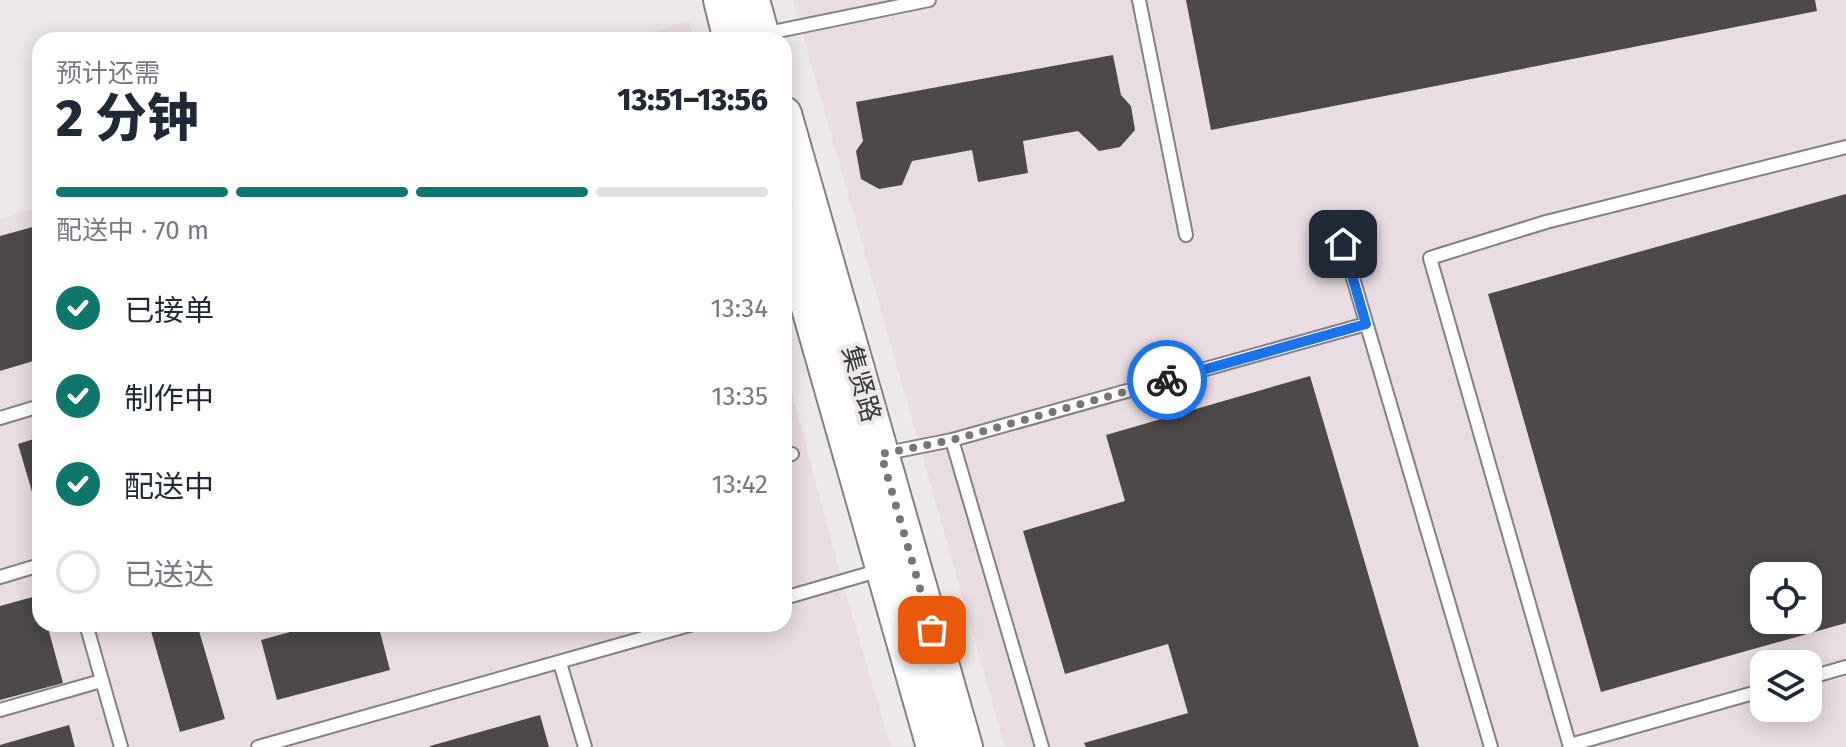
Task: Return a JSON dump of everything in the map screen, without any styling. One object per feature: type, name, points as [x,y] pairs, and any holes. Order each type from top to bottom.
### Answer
[{"type":"street","points":[[721,0],[743,32]]},
{"type":"street","points":[[748,32],[752,0]]},
{"type":"street","name":"集贤路","points":[[792,148],[866,458],[883,570],[934,747]]},
{"type":"street","name":"集贤路","points":[[792,243],[965,747]]},
{"type":"lane","points":[[776,32],[929,0]]},
{"type":"lane","points":[[1139,0],[1186,235]]},
{"type":"lane","points":[[1750,694],[1570,746],[1430,258],[1546,222],[1846,147]]},
{"type":"lane","points":[[1343,244],[1491,747]]},
{"type":"lane","points":[[866,458],[952,440],[1366,324]]},
{"type":"lane","points":[[0,418],[32,408]]},
{"type":"lane","points":[[952,440],[1042,747]]},
{"type":"lane","points":[[0,577],[32,567]]},
{"type":"lane","points":[[792,596],[883,570]]},
{"type":"lane","points":[[88,632],[121,747]]},
{"type":"lane","points":[[638,632],[640,639]]},
{"type":"lane","points":[[258,747],[665,632]]},
{"type":"lane","points":[[560,663],[585,747]]},
{"type":"lane","points":[[1822,674],[1846,667]]},
{"type":"lane","points":[[0,710],[101,681]]},
{"type":"shaded area","points":[[793,0],[1846,0],[1846,747],[1005,747]]},
{"type":"shaded area","points":[[689,21],[692,32],[651,32]]},
{"type":"shaded area","points":[[32,209],[32,632],[792,632],[792,393],[842,581],[891,747],[0,747],[0,219]]},
{"type":"building","points":[[1186,0],[1815,0],[1817,11],[1211,130]]},
{"type":"building","points":[[1113,55],[1121,95],[1131,106],[1135,130],[1120,147],[1099,151],[1078,131],[1023,141],[1028,173],[978,182],[972,150],[912,161],[902,185],[879,189],[861,179],[856,151],[863,141],[856,102]]},
{"type":"building","points":[[1846,194],[1846,623],[1822,630],[1822,562],[1750,562],[1750,634],[1807,634],[1601,692],[1488,294]]},
{"type":"building","points":[[32,227],[32,361],[0,371],[0,236]]},
{"type":"building","points":[[1310,376],[1419,747],[1086,747],[1084,743],[1188,713],[1168,644],[1065,674],[1023,531],[1125,501],[1106,435]]},
{"type":"building","points":[[32,440],[32,492],[18,444]]},
{"type":"building","points":[[32,597],[32,632],[49,632],[63,683],[0,700],[0,606]]},
{"type":"building","points":[[151,632],[199,632],[225,719],[180,732]]},
{"type":"building","points":[[290,632],[380,632],[390,670],[277,700],[261,640]]},
{"type":"building","points":[[540,715],[549,747],[430,747],[430,746]]},
{"type":"building","points":[[69,725],[75,747],[0,747],[0,745]]},
{"type":"way so far","points":[[932,630],[881,454],[952,440],[1167,380]]},
{"type":"route","points":[[1167,380],[1366,324],[1343,244]]}]
